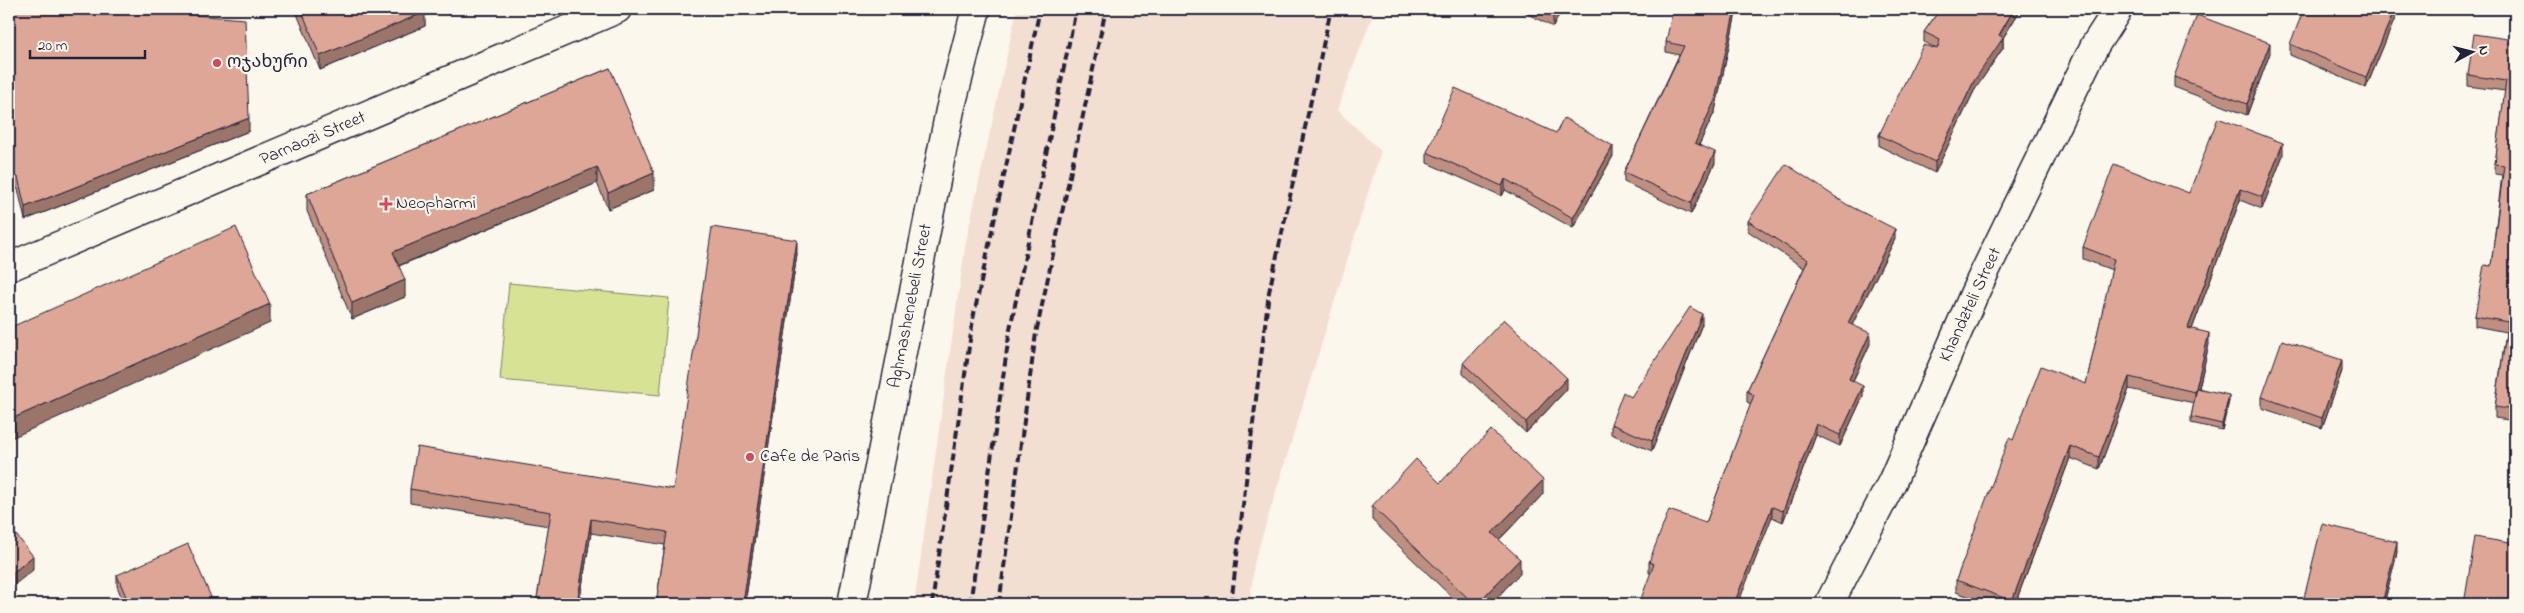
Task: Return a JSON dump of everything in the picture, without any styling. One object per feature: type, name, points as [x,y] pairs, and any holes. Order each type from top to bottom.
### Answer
[{"type":"street","name":"Parnaozi Street","points":[[9,267],[617,9]]},
{"type":"street","name":"Aghmashenebeli Street","points":[[852,604],[950,110],[976,9]]},
{"type":"street","name":"Khandzteli Street","points":[[1829,604],[1892,482],[1975,292],[2095,45],[2118,9]]},
{"type":"shaded area","points":[[1017,9],[1375,9],[1337,110],[1381,151],[1254,563],[1250,604],[914,604],[966,241]]},
{"type":"green space","points":[[509,283],[669,298],[660,395],[500,380]]},
{"type":"building","points":[[9,9],[182,9],[181,14],[245,19],[249,118],[25,207],[18,177],[9,176]]},
{"type":"building","points":[[301,9],[424,9],[425,12],[320,56]]},
{"type":"building","points":[[1538,9],[1557,9],[1553,16]]},
{"type":"building","points":[[1673,9],[1735,9],[1715,100],[1695,143],[1715,152],[1691,203],[1624,172],[1684,46],[1666,42]]},
{"type":"building","points":[[1940,9],[2014,9],[1999,35],[2003,38],[1974,81],[1935,162],[1879,135],[1923,45],[1937,49],[1940,40],[1924,32]]},
{"type":"building","points":[[2304,9],[2395,9],[2366,77],[2290,44]]},
{"type":"building","points":[[2197,15],[2270,43],[2247,104],[2174,77]]},
{"type":"building","points":[[2474,34],[2515,40],[2515,410],[2495,407],[2508,322],[2475,316],[2484,265],[2491,266],[2504,165],[2495,164],[2506,81],[2468,75]]},
{"type":"building","points":[[610,68],[654,173],[608,193],[597,167],[393,252],[405,280],[352,303],[307,194]]},
{"type":"building","points":[[1455,88],[1556,133],[1564,118],[1613,146],[1573,218],[1505,179],[1502,186],[1427,152]]},
{"type":"building","points":[[2218,118],[2283,143],[2262,197],[2240,189],[2188,328],[2209,333],[2195,392],[2129,377],[2099,457],[2070,446],[2012,601],[1956,580],[2009,438],[2013,440],[2041,366],[2086,384],[2114,259],[2083,247],[2114,164],[2189,193]]},
{"type":"building","points":[[1786,164],[1846,204],[1895,229],[1848,323],[1870,333],[1849,379],[1863,386],[1840,435],[1816,424],[1783,511],[1772,507],[1734,604],[1639,604],[1654,564],[1649,562],[1669,510],[1706,523],[1754,395],[1747,391],[1808,260],[1748,221]]},
{"type":"building","points":[[236,227],[270,304],[9,420],[9,328]]},
{"type":"building","points":[[712,227],[797,240],[743,604],[656,604],[667,532],[591,519],[577,604],[536,604],[551,512],[410,489],[417,447],[673,489]]},
{"type":"building","points":[[1690,307],[1702,314],[1652,441],[1611,424],[1623,392],[1631,397]]},
{"type":"building","points":[[1504,319],[1567,378],[1526,422],[1463,363]]},
{"type":"building","points":[[2282,340],[2342,360],[2322,418],[2262,397]]},
{"type":"building","points":[[2197,388],[2229,395],[2222,424],[2191,417]]},
{"type":"building","points":[[1491,430],[1543,480],[1492,533],[1520,559],[1477,604],[1474,604],[1372,506],[1416,459],[1440,483]]},
{"type":"building","points":[[2322,524],[2397,542],[2382,604],[2313,604],[2303,602]]},
{"type":"building","points":[[9,526],[33,556],[9,576]]},
{"type":"building","points":[[2475,537],[2515,544],[2515,604],[2464,604]]},
{"type":"building","points":[[188,544],[214,604],[129,604],[117,575]]},
{"type":"railway","points":[[932,604],[973,319],[1040,9]]},
{"type":"railway","points":[[970,604],[1010,329],[1076,9]]},
{"type":"railway","points":[[999,604],[1036,333],[1106,9]]},
{"type":"railway","points":[[1231,604],[1269,292],[1331,9]]},
{"type":"place","name":"ოჯახური","points":[[217,63]]},
{"type":"place","name":"Neopharmi","points":[[386,204]]},
{"type":"place","name":"Cafe de Paris","points":[[750,457]]}]
